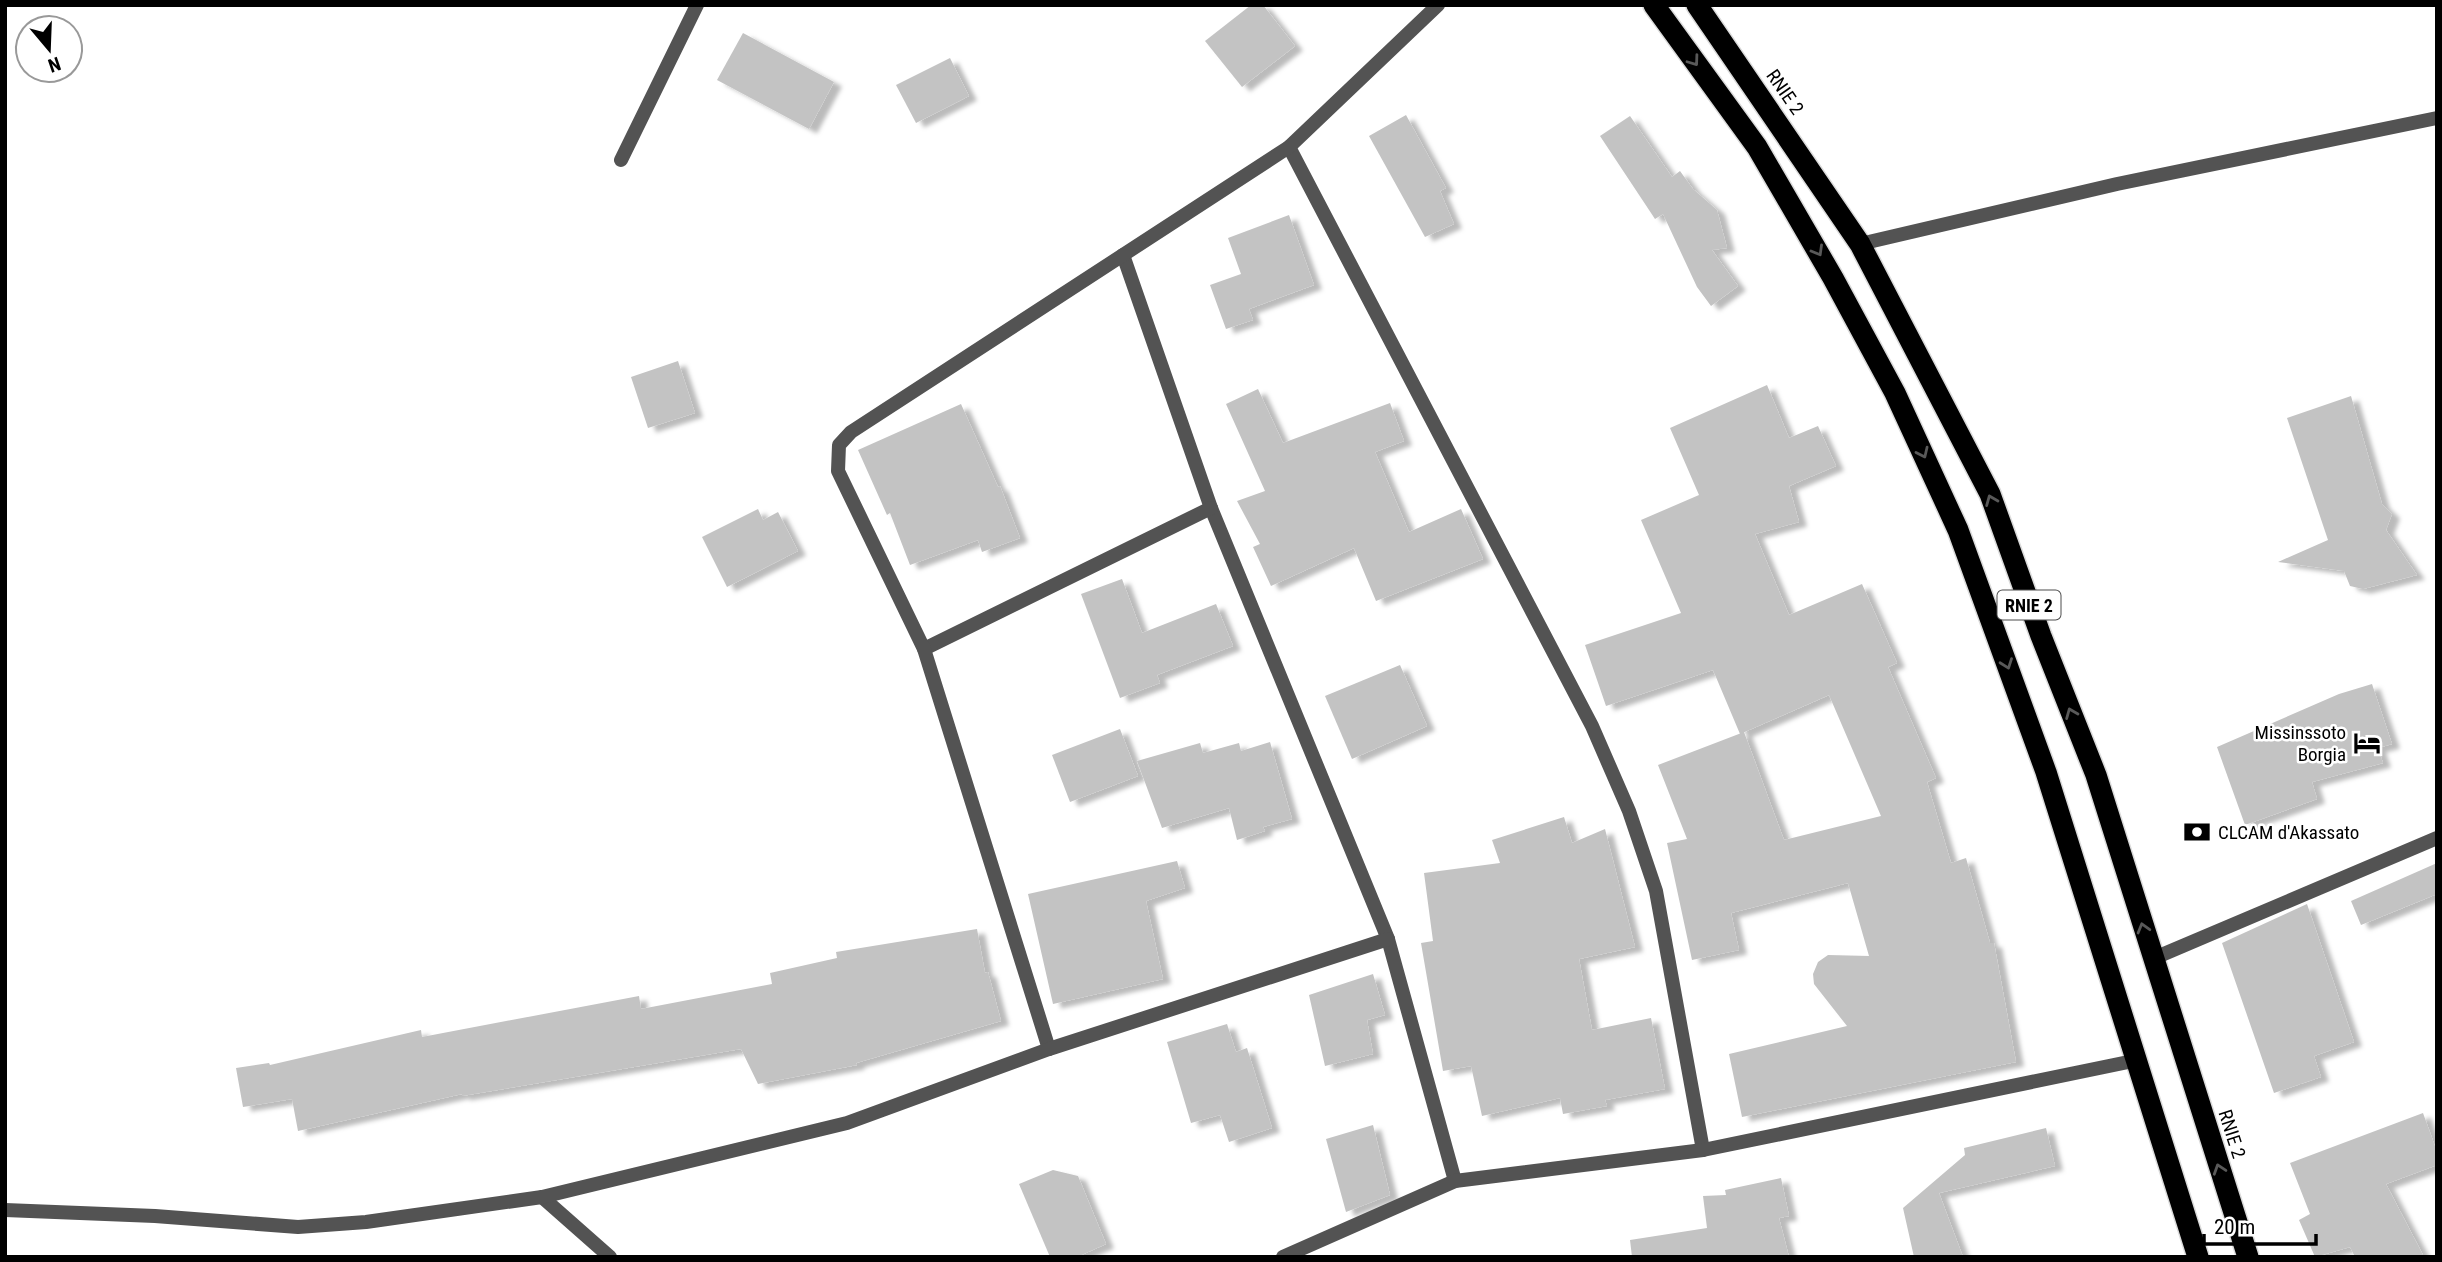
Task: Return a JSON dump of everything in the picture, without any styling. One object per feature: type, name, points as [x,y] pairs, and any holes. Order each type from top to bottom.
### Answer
[{"type":"highway","name":"RNIE 2","points":[[1654,5],[1756,147],[1833,278],[1901,405],[1958,530],[2041,759],[2198,1257]]},
{"type":"highway","name":"RNIE 2","points":[[1697,5],[1860,244],[1990,494],[2040,636],[2096,775],[2248,1257]]},
{"type":"street","points":[[621,160],[697,5]]},
{"type":"street","points":[[1049,1049],[924,649],[838,471],[839,445],[851,432],[1289,147],[1438,5]]},
{"type":"street","points":[[1860,244],[2117,184],[2437,118]]},
{"type":"street","points":[[1289,147],[1592,726],[1629,811],[1656,891],[1703,1150]]},
{"type":"street","points":[[1123,255],[1211,508],[1388,939],[1455,1181]]},
{"type":"street","points":[[924,649],[1211,508]]},
{"type":"street","points":[[2152,959],[2437,838]]},
{"type":"street","points":[[5,1210],[155,1216],[298,1227],[366,1222],[541,1197],[847,1123],[1049,1049],[1388,939]]},
{"type":"street","points":[[1283,1257],[1455,1181],[1703,1150],[2138,1060]]},
{"type":"street","points":[[541,1197],[610,1257]]},
{"type":"building","points":[[1251,5],[1263,5],[1295,46],[1242,87],[1205,41]]},
{"type":"building","points":[[743,33],[834,82],[809,129],[717,80]]},
{"type":"building","points":[[950,58],[969,96],[916,123],[896,85]]},
{"type":"building","points":[[1406,115],[1446,188],[1440,191],[1454,224],[1425,237],[1369,136]]},
{"type":"building","points":[[1630,116],[1672,177],[1680,171],[1693,189],[1717,210],[1727,248],[1712,250],[1738,286],[1711,306],[1697,287],[1663,214],[1655,219],[1600,136]]},
{"type":"building","points":[[1289,215],[1314,285],[1249,309],[1253,320],[1226,329],[1210,285],[1241,274],[1228,238]]},
{"type":"building","points":[[678,361],[695,413],[648,428],[631,377]]},
{"type":"building","points":[[1767,385],[1789,438],[1818,426],[1836,466],[1789,486],[1799,522],[1755,534],[1789,615],[1862,584],[1897,663],[1888,667],[1936,778],[1927,782],[1951,863],[1966,858],[1990,943],[1994,943],[2016,1062],[1742,1117],[1729,1054],[1847,1026],[1814,984],[1813,974],[1818,962],[1828,955],[1869,956],[1848,883],[1731,913],[1739,950],[1692,960],[1667,843],[1687,839],[1658,765],[1740,734],[1713,670],[1606,706],[1585,645],[1681,613],[1641,520],[1699,495],[1670,428]],"holes":[[[1829,695],[1881,816],[1784,840],[1744,732]]]},
{"type":"building","points":[[1258,389],[1283,443],[1390,403],[1404,441],[1375,452],[1409,532],[1461,509],[1483,559],[1376,601],[1354,548],[1271,586],[1253,547],[1260,544],[1237,501],[1265,491],[1226,404]]},
{"type":"building","points":[[2351,396],[2382,504],[2392,514],[2386,530],[2417,575],[2363,589],[2350,586],[2344,571],[2278,562],[2328,540],[2287,418]]},
{"type":"building","points":[[961,404],[998,487],[1000,486],[1020,538],[982,552],[978,540],[910,565],[890,513],[887,515],[858,450]]},
{"type":"building","points":[[758,509],[763,520],[778,512],[798,551],[727,587],[702,537]]},
{"type":"building","points":[[1122,579],[1142,633],[1216,604],[1233,646],[1157,675],[1160,683],[1120,698],[1081,594]]},
{"type":"building","points":[[1400,665],[1427,726],[1352,759],[1325,696]]},
{"type":"building","points":[[2372,684],[2392,744],[2378,748],[2383,763],[2312,782],[2317,799],[2245,825],[2217,747],[2339,694]]},
{"type":"building","points":[[1120,729],[1138,776],[1070,802],[1052,755]]},
{"type":"building","points":[[1270,742],[1292,819],[1263,827],[1265,831],[1237,840],[1229,808],[1162,828],[1137,761],[1200,743],[1203,753],[1239,743],[1241,751]]},
{"type":"building","points":[[1564,817],[1572,843],[1605,829],[1635,947],[1579,959],[1592,1030],[1651,1018],[1665,1089],[1605,1100],[1607,1106],[1563,1114],[1560,1098],[1482,1116],[1471,1066],[1443,1071],[1421,943],[1433,941],[1424,873],[1500,863],[1492,840]]},
{"type":"building","points":[[1177,861],[1185,888],[1146,901],[1163,979],[1053,1004],[1028,894]]},
{"type":"building","points":[[2437,863],[2437,894],[2361,925],[2351,901]]},
{"type":"building","points":[[2307,904],[2354,1042],[2314,1056],[2321,1077],[2274,1093],[2222,943]]},
{"type":"building","points":[[977,929],[985,973],[988,972],[1001,1021],[856,1063],[857,1065],[758,1084],[741,1049],[462,1094],[298,1131],[292,1099],[243,1107],[236,1068],[270,1065],[421,1030],[422,1037],[639,996],[641,1009],[772,984],[770,973],[837,958],[836,952]]},
{"type":"building","points":[[1373,974],[1385,1015],[1367,1020],[1373,1054],[1325,1066],[1309,995]]},
{"type":"building","points":[[1227,1024],[1236,1052],[1247,1048],[1272,1128],[1229,1142],[1220,1115],[1191,1123],[1167,1042]]},
{"type":"building","points":[[2423,1113],[2437,1152],[2437,1165],[2386,1184],[2424,1257],[2355,1257],[2350,1247],[2315,1257],[2299,1220],[2310,1214],[2290,1163]]},
{"type":"building","points":[[1373,1125],[1390,1195],[1346,1212],[1326,1139]]},
{"type":"building","points":[[2046,1128],[2055,1166],[1939,1193],[1963,1257],[1914,1257],[1903,1208],[1965,1155],[1964,1148]]},
{"type":"building","points":[[1053,1170],[1078,1176],[1106,1244],[1077,1257],[1050,1257],[1019,1184]]},
{"type":"building","points":[[1781,1178],[1789,1216],[1779,1218],[1789,1257],[1632,1257],[1630,1240],[1707,1228],[1703,1196],[1726,1195],[1725,1190]]},
{"type":"place","name":"Missinssoto Borgia","points":[[2367,743]]},
{"type":"place","name":"CLCAM d'Akassato","points":[[2197,832]]}]
